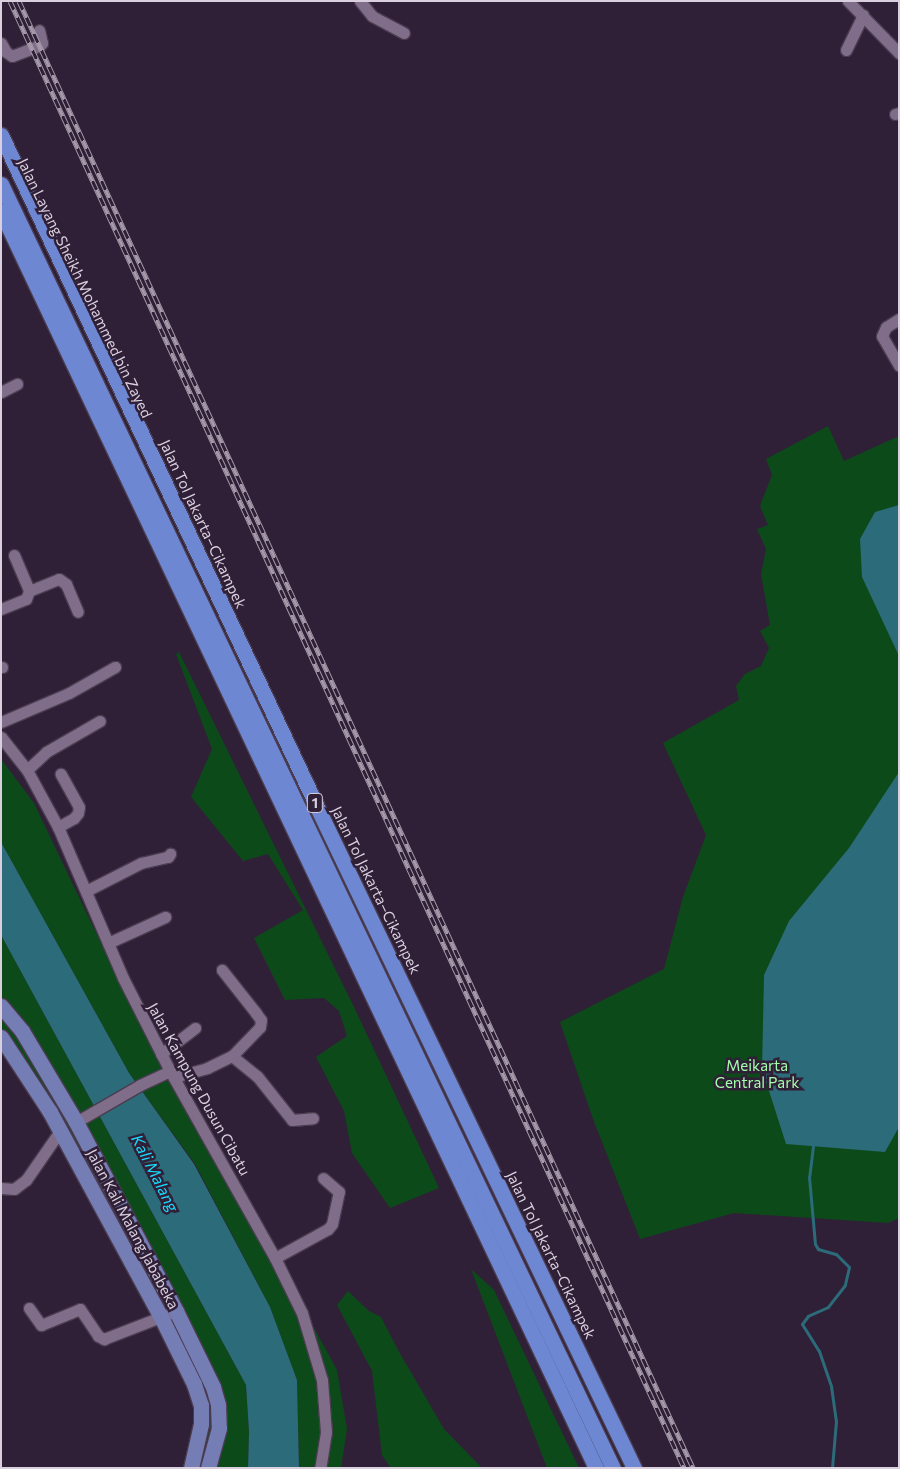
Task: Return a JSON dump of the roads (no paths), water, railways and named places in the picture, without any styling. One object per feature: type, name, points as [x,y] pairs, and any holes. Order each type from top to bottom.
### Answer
[{"type":"highway","name":"Jalan Tol Jakarta–Cikampek","points":[[1,135],[314,800],[634,1468]]},
{"type":"highway","name":"Jalan Layang Sheikh Mohammed bin Zayed","points":[[1,153],[629,1468]]},
{"type":"highway","name":"Jalan Layang Sheikh Mohammed bin Zayed","points":[[1,184],[613,1468]]},
{"type":"highway","name":"1","points":[[1,211],[596,1468]]},
{"type":"main road","name":"Jalan Kali Malang Jababeka","points":[[1,1006],[22,1031],[76,1122],[176,1311],[213,1387],[218,1405],[219,1428],[208,1468]]},
{"type":"main road","name":"Jalan Kali Malang Jababeka","points":[[1,1037],[60,1131],[161,1317],[194,1384],[201,1405],[201,1424],[191,1468]]},
{"type":"main road","points":[[99,1202],[115,1194]]},
{"type":"street","points":[[360,1],[372,16],[404,34]]},
{"type":"street","points":[[848,1],[896,47]]},
{"type":"street","points":[[846,50],[863,15]]},
{"type":"street","points":[[1,43],[6,52],[12,56],[40,45],[42,43],[39,30]]},
{"type":"street","points":[[899,319],[886,327],[882,336],[899,366]]},
{"type":"street","points":[[1,392],[17,384]]},
{"type":"street","points":[[1,610],[26,599],[29,591],[14,555]]},
{"type":"street","points":[[29,591],[59,579],[63,580],[78,612]]},
{"type":"street","points":[[1,722],[70,693],[114,667]]},
{"type":"street","points":[[27,770],[46,752],[100,721]]},
{"type":"street","name":"Jalan Kampung Dusun Cibatu","points":[[1,737],[27,770],[58,827],[108,943],[161,1054],[275,1258],[302,1313],[322,1380],[326,1432],[320,1468]]},
{"type":"street","points":[[58,827],[74,818],[78,813],[79,806],[62,774]]},
{"type":"street","points":[[86,891],[140,863],[168,857],[170,854]]},
{"type":"street","points":[[108,943],[165,917]]},
{"type":"street","points":[[76,1122],[140,1085],[172,1074],[207,1068],[232,1056],[260,1027],[260,1020],[222,970]]},
{"type":"street","points":[[161,1054],[196,1028]]},
{"type":"street","points":[[232,1056],[257,1076],[292,1120],[313,1118]]},
{"type":"street","points":[[1,1188],[14,1189],[26,1180],[60,1131]]},
{"type":"street","points":[[275,1258],[332,1224],[339,1192],[323,1178]]},
{"type":"street","points":[[29,1308],[41,1325],[80,1309],[98,1336],[104,1339],[176,1311]]},
{"type":"water","points":[[899,505],[899,656],[862,577],[860,539],[875,512]]},
{"type":"water","points":[[899,772],[899,1127],[885,1152],[786,1144],[762,1069],[764,975],[789,921],[849,848]]},
{"type":"water","name":"Kali Malang","points":[[1,842],[129,1073],[194,1164],[270,1307],[297,1380],[299,1468],[248,1468],[249,1432],[246,1385],[1,935]]},
{"type":"waterway","points":[[813,1146],[809,1177],[815,1244],[818,1249],[836,1254],[849,1267],[845,1285],[828,1307],[808,1316],[802,1324],[819,1351],[831,1386],[836,1421],[832,1468]]},
{"type":"railway","points":[[10,1],[684,1468]]},
{"type":"railway","points":[[19,1],[693,1468]]},
{"type":"park label","name":"Meikarta Central Park","points":[[757,1074]]}]
